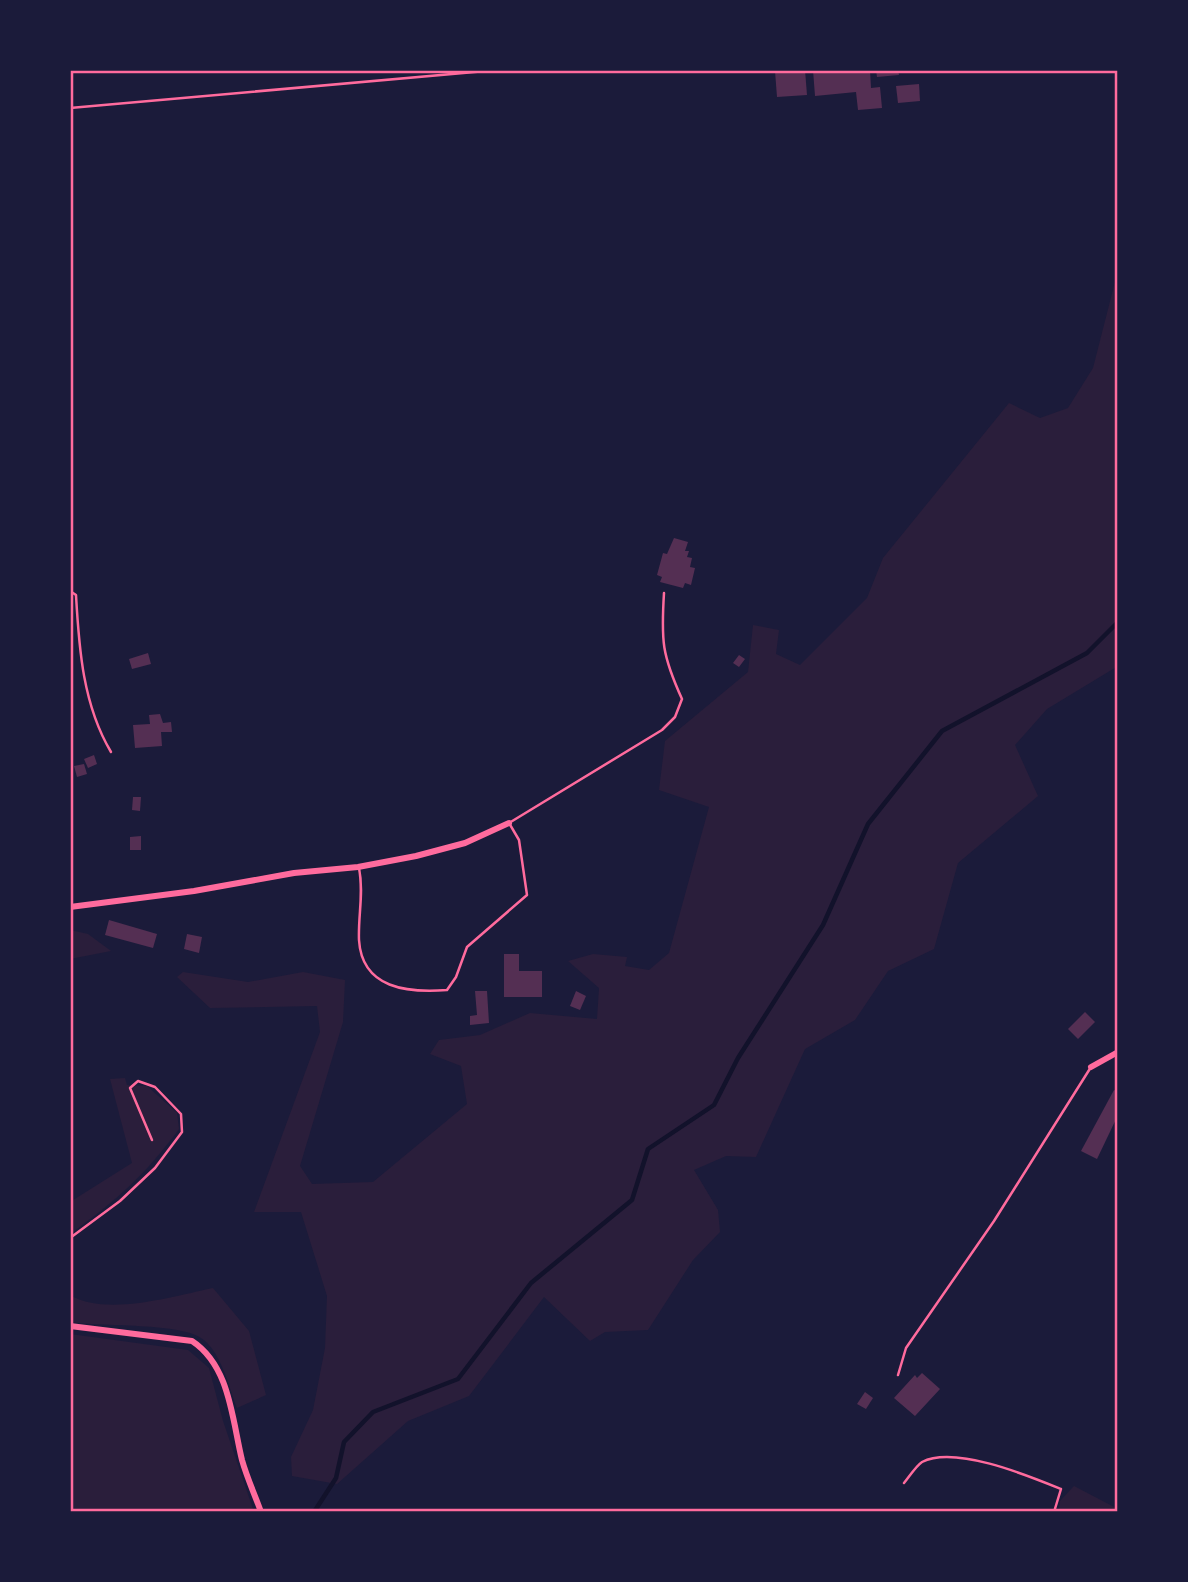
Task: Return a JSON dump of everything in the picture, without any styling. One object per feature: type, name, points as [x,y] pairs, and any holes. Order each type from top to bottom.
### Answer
[{"type":"street","points":[[70,907],[194,891],[294,873],[358,867],[465,843],[509,823]]},
{"type":"street","points":[[1091,1067],[1118,1052]]},
{"type":"street","points":[[70,1326],[192,1341],[209,1352],[224,1384],[243,1464],[261,1512]]},
{"type":"lane","points":[[70,108],[497,70]]},
{"type":"lane","points":[[70,591],[76,594],[79,646],[97,728],[111,752]]},
{"type":"lane","points":[[358,867],[363,888],[359,940],[363,959],[377,976],[395,988],[422,992],[447,990],[456,977],[467,947],[527,895],[519,840],[509,823],[662,730],[675,717],[682,699],[663,650],[664,593]]},
{"type":"lane","points":[[898,1375],[906,1348],[994,1221],[1091,1067]]},
{"type":"path","points":[[70,1238],[120,1201],[155,1168],[182,1132],[181,1114],[155,1087],[138,1081],[130,1088],[152,1140]]},
{"type":"path","points":[[904,1482],[922,1462],[951,1457],[993,1464],[1061,1489],[1054,1512]]},
{"type":"shaded area","points":[[1118,270],[1118,666],[1047,709],[1015,745],[1038,796],[958,863],[934,949],[888,971],[855,1020],[805,1049],[756,1157],[726,1156],[694,1170],[718,1210],[720,1232],[693,1260],[648,1330],[605,1332],[590,1341],[544,1297],[469,1396],[408,1421],[337,1484],[292,1476],[291,1457],[313,1410],[325,1348],[327,1296],[301,1212],[254,1212],[320,1032],[317,1006],[210,1008],[177,977],[183,972],[248,982],[303,972],[345,980],[343,1022],[300,1166],[312,1184],[373,1182],[467,1104],[461,1066],[430,1054],[439,1040],[480,1035],[530,1013],[597,1019],[599,988],[568,961],[593,954],[627,957],[625,966],[649,970],[669,953],[709,807],[659,790],[665,741],[748,672],[753,625],[779,630],[776,654],[800,665],[867,598],[883,558],[1009,403],[1040,418],[1068,408],[1093,368]]},
{"type":"shaded area","points":[[70,930],[88,934],[111,951],[70,959]]},
{"type":"shaded area","points":[[125,1078],[127,1085],[147,1086],[177,1113],[179,1129],[129,1186],[70,1234],[70,1202],[132,1163],[110,1079]]},
{"type":"shaded area","points":[[213,1288],[249,1331],[266,1395],[237,1408],[216,1355],[204,1340],[194,1334],[160,1328],[70,1322],[70,1295],[85,1301],[121,1305],[160,1300]]},
{"type":"shaded area","points":[[70,1334],[188,1350],[209,1368],[223,1421],[254,1512],[70,1512]]},
{"type":"shaded area","points":[[1074,1486],[1118,1509],[1118,1512],[1059,1512],[1060,1501]]},
{"type":"building","points":[[805,70],[807,95],[777,97],[775,71]]},
{"type":"building","points":[[813,70],[870,70],[871,88],[880,87],[882,108],[858,110],[856,92],[815,96]]},
{"type":"building","points":[[876,70],[898,70],[899,75],[877,77]]},
{"type":"building","points":[[919,84],[920,101],[898,103],[896,86]]},
{"type":"building","points":[[674,538],[688,542],[685,551],[689,551],[687,557],[692,558],[690,567],[695,568],[691,585],[685,583],[683,588],[660,582],[662,577],[657,575],[663,553],[667,554]]},
{"type":"building","points":[[148,653],[151,664],[132,669],[129,659]]},
{"type":"building","points":[[739,655],[745,659],[739,667],[733,663]]},
{"type":"building","points":[[160,714],[163,723],[171,722],[172,732],[161,732],[162,746],[135,748],[133,725],[150,724],[149,715]]},
{"type":"building","points":[[94,755],[97,764],[88,768],[84,759]]},
{"type":"building","points":[[84,764],[87,774],[77,777],[74,766]]},
{"type":"building","points":[[133,797],[141,797],[140,811],[132,810]]},
{"type":"building","points":[[141,836],[141,850],[130,850],[130,837]]},
{"type":"building","points":[[109,920],[157,934],[153,948],[105,935]]},
{"type":"building","points":[[187,934],[202,937],[199,953],[184,949]]},
{"type":"building","points":[[504,954],[519,954],[519,971],[542,971],[542,997],[504,997]]},
{"type":"building","points":[[475,991],[487,991],[489,1023],[470,1025],[470,1016],[477,1015]]},
{"type":"building","points":[[576,991],[586,996],[580,1010],[570,1006]]},
{"type":"building","points":[[1085,1012],[1095,1022],[1078,1039],[1068,1029]]},
{"type":"building","points":[[1114,1090],[1118,1092],[1118,1115],[1097,1159],[1081,1151]]},
{"type":"building","points":[[922,1373],[940,1389],[915,1416],[894,1398],[915,1375],[917,1378]]},
{"type":"building","points":[[865,1392],[873,1398],[866,1409],[857,1404]]},
{"type":"waterway","points":[[314,1512],[336,1478],[344,1442],[373,1412],[458,1379],[531,1283],[632,1200],[648,1149],[714,1105],[738,1058],[823,925],[868,824],[942,731],[1087,653],[1118,622]]}]
